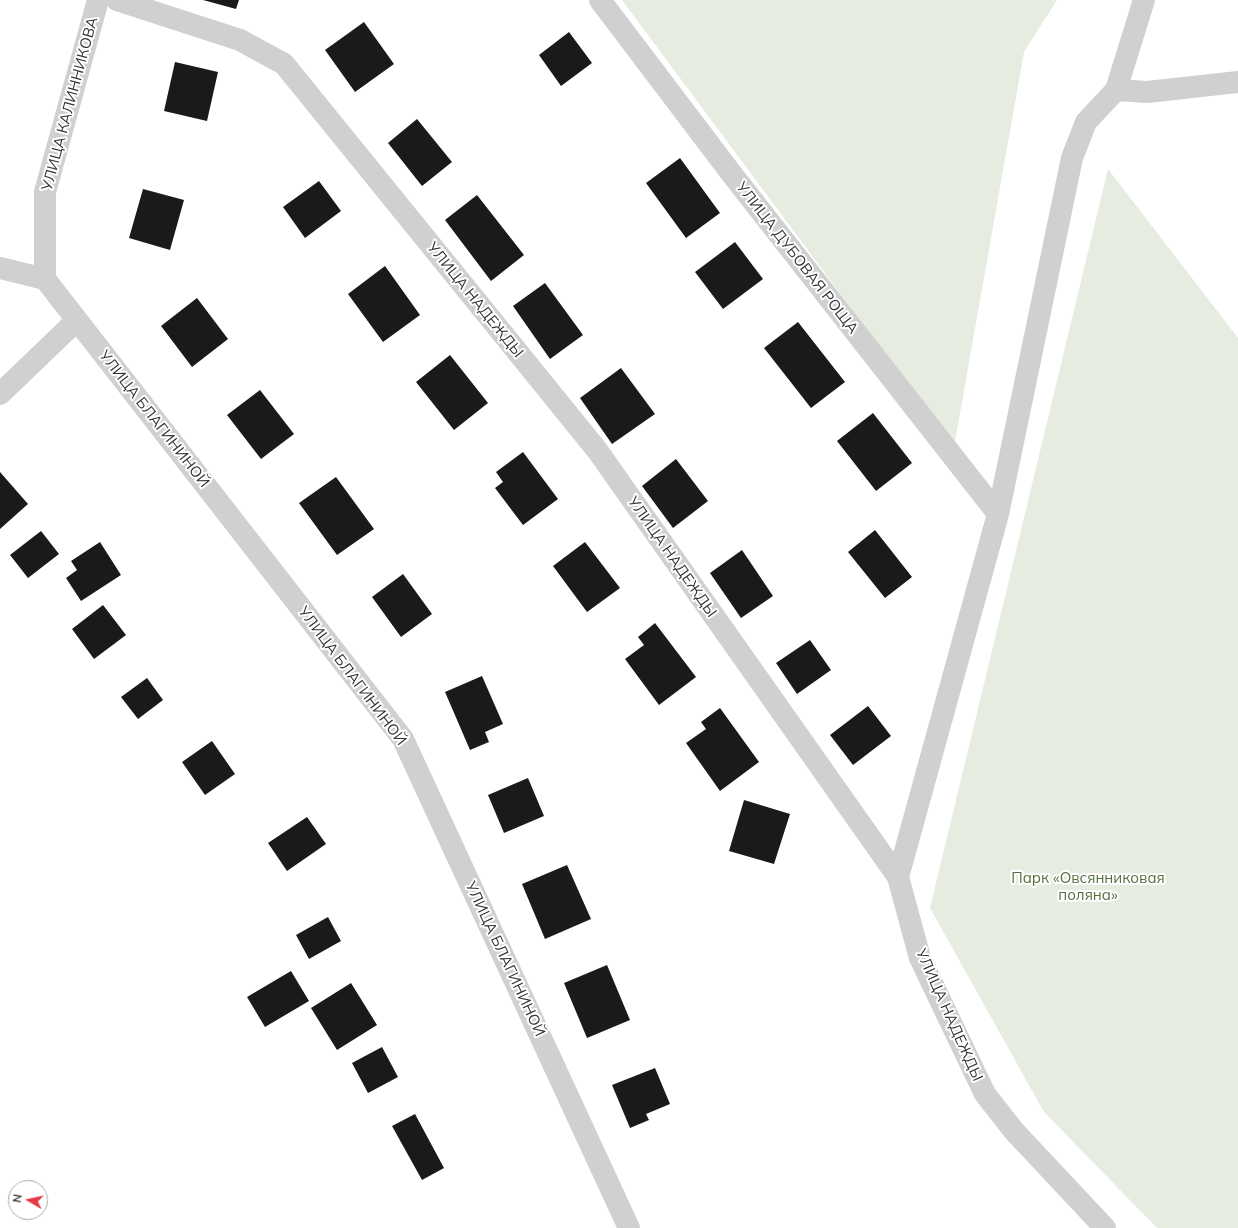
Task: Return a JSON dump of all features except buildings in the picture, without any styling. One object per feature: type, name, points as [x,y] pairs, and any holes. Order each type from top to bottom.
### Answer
[{"type":"street","name":"УЛИЦА КАЛИННИКОВА","points":[[45,279],[45,192],[98,0]]},
{"type":"street","name":"УЛИЦА НАДЕЖДЫ","points":[[117,0],[240,40],[284,64],[597,450],[898,877],[920,958],[985,1094],[1014,1131],[1106,1228]]},
{"type":"street","name":"УЛИЦА ДУБОВАЯ РОЩА","points":[[600,0],[731,173],[998,514]]},
{"type":"street","points":[[898,877],[998,514],[1072,158],[1086,122],[1116,90],[1144,0]]},
{"type":"street","points":[[1116,90],[1147,92],[1238,82]]},
{"type":"street","points":[[0,268],[45,279]]},
{"type":"street","name":"УЛИЦА БЛАГИНИНОЙ","points":[[45,279],[403,739],[629,1228]]},
{"type":"street","points":[[0,394],[77,320]]},
{"type":"green space","points":[[622,0],[1057,0],[1024,52],[954,447]]},
{"type":"green space","name":"Парк «Овсянниковая поляна»","points":[[1108,169],[1238,338],[1238,1228],[1157,1228],[1044,1112],[930,908]]}]
